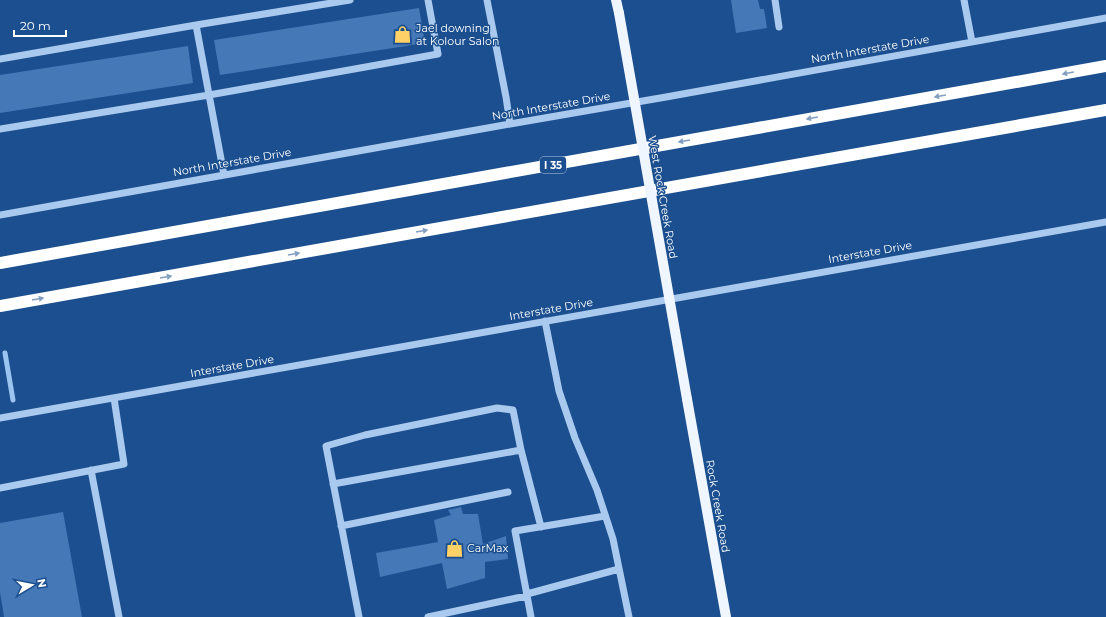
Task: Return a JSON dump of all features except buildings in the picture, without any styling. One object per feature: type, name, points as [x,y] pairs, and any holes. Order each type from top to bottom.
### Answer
[{"type":"highway","name":"I 35","points":[[0,263],[1106,66]]},
{"type":"highway","points":[[0,306],[1106,110]]},
{"type":"main road","name":"West Rock Creek Road","points":[[616,0],[686,399]]},
{"type":"main road","name":"Rock Creek Road","points":[[686,399],[726,617]]},
{"type":"street","points":[[0,59],[350,0]]},
{"type":"street","points":[[0,129],[209,95],[438,54],[428,0]]},
{"type":"street","points":[[487,0],[510,124]]},
{"type":"street","points":[[774,0],[779,27]]},
{"type":"street","points":[[964,0],[972,42]]},
{"type":"street","name":"North Interstate Drive","points":[[0,215],[1106,18]]},
{"type":"street","points":[[196,25],[224,175]]},
{"type":"street","name":"Interstate Drive","points":[[0,418],[1106,222]]},
{"type":"street","points":[[545,321],[559,391],[575,438],[597,490],[613,539],[629,617]]},
{"type":"street","points":[[0,488],[124,464],[114,398]]},
{"type":"street","points":[[359,617],[326,446],[365,435],[497,408],[513,410],[521,450],[541,527]]},
{"type":"street","points":[[333,484],[521,450]]},
{"type":"street","points":[[91,470],[119,617]]},
{"type":"street","points":[[341,526],[508,492]]},
{"type":"street","points":[[531,617],[515,531],[606,516]]},
{"type":"street","points":[[428,617],[526,596],[527,594],[619,569]]},
{"type":"waterway","points":[[5,353],[13,400]]},
{"type":"place","name":"Jael downing at Kolour Salon","points":[[403,34]]},
{"type":"place","name":"CarMax","points":[[454,548]]}]
